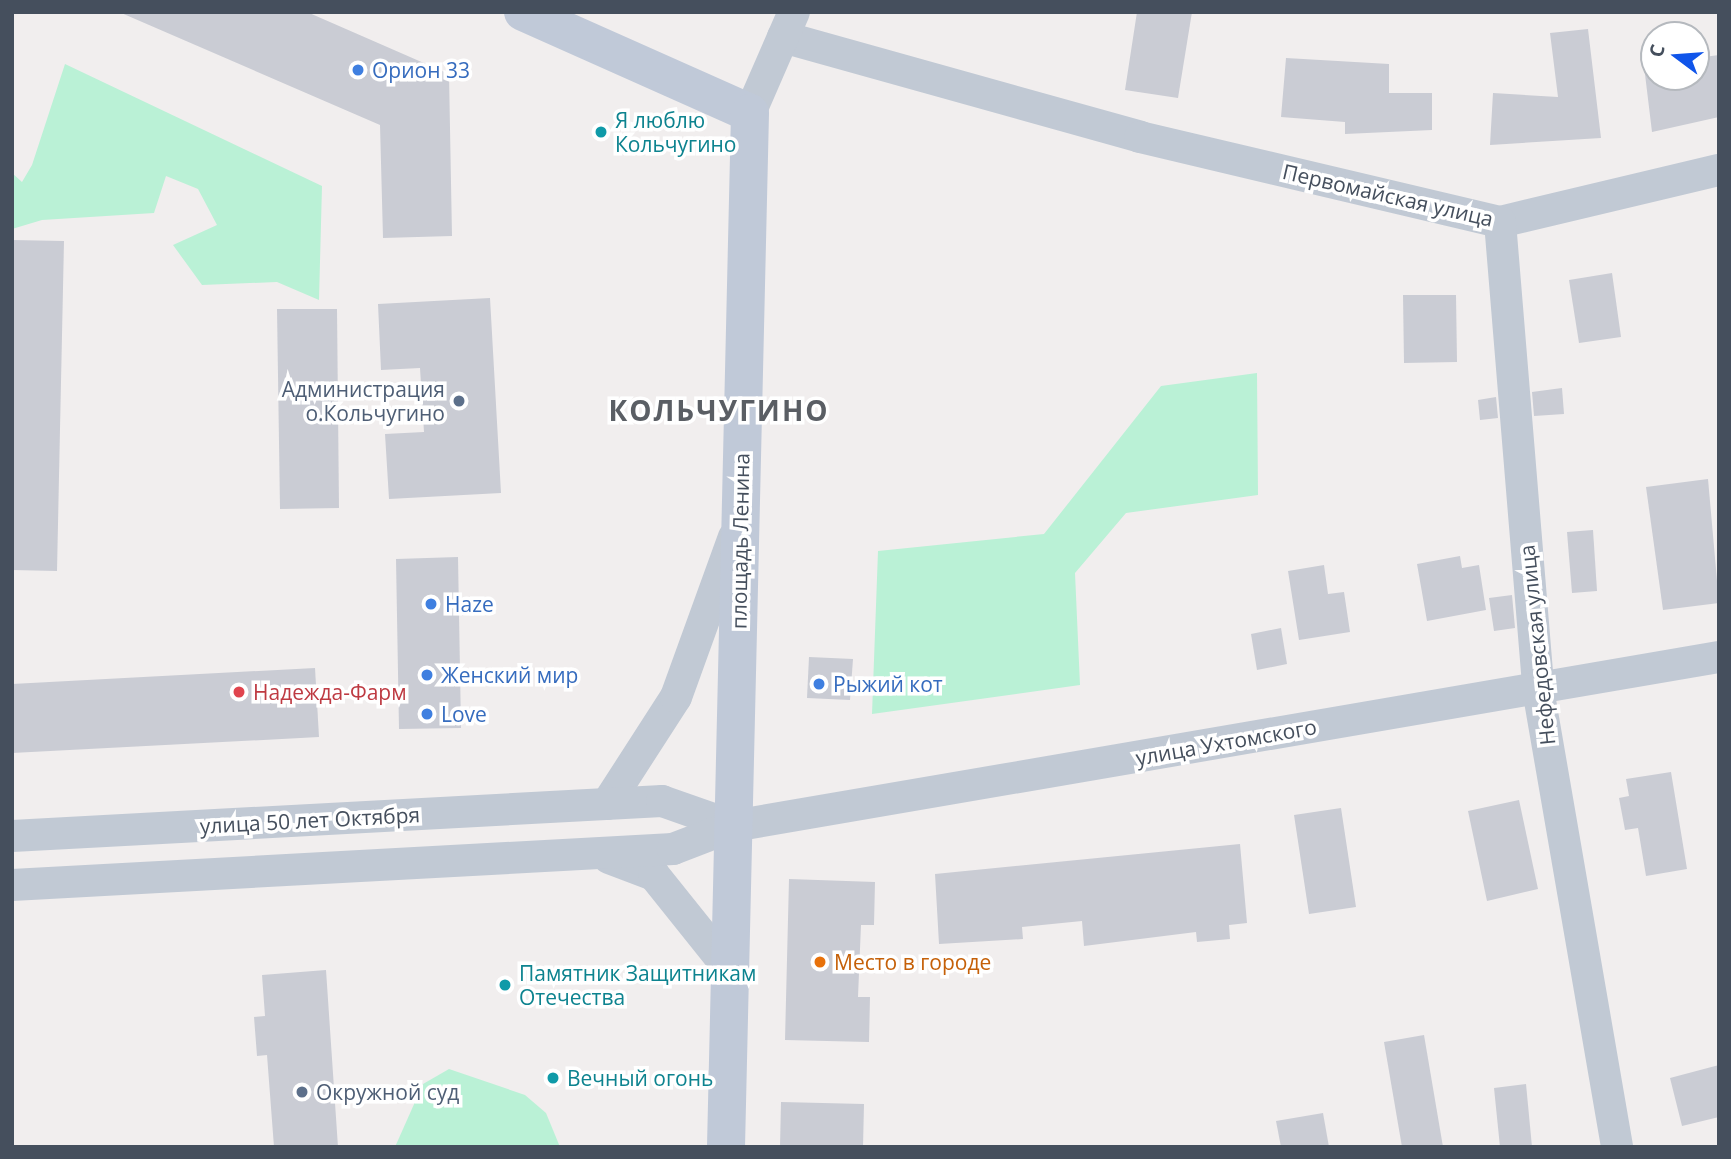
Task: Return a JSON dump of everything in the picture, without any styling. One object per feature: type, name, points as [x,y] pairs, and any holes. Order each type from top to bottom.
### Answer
[{"type":"main road","points":[[523,12],[750,113]]},
{"type":"main road","name":"площадь Ленина","points":[[726,1147],[750,113]]},
{"type":"street","name":"площадь Ленина","points":[[750,113],[788,25]]},
{"type":"street","name":"Первомайская улица","points":[[788,25],[1140,137],[1500,222],[1719,170]]},
{"type":"street","name":"Нефедовская улица","points":[[1500,222],[1538,689],[1617,1147]]},
{"type":"street","points":[[607,804],[676,696],[741,519]]},
{"type":"street","name":"улица Ухтомского","points":[[733,826],[1719,657]]},
{"type":"street","name":"улица 50 лет Октября","points":[[12,836],[662,801],[733,826]]},
{"type":"street","points":[[12,885],[673,849],[733,826]]},
{"type":"street","points":[[598,853],[654,875],[730,970]]},
{"type":"green space","points":[[65,64],[322,186],[319,300],[277,282],[202,285],[173,245],[217,225],[198,189],[166,176],[154,213],[42,220],[12,229],[12,173],[22,182],[32,165]]},
{"type":"green space","points":[[1257,373],[1258,495],[1126,513],[1075,573],[1080,685],[872,714],[878,551],[1044,534],[1161,386]]},
{"type":"green space","points":[[449,1069],[525,1095],[546,1113],[560,1147],[395,1147],[423,1084]]},
{"type":"building","points":[[119,12],[307,12],[449,74],[452,236],[383,238],[380,125]]},
{"type":"building","points":[[1137,12],[1192,12],[1178,98],[1125,90]]},
{"type":"building","points":[[1588,29],[1601,138],[1490,145],[1493,93],[1558,97],[1550,33]]},
{"type":"building","points":[[1719,55],[1719,117],[1652,132],[1647,91],[1710,91],[1710,56]]},
{"type":"building","points":[[1286,58],[1389,64],[1389,93],[1432,93],[1432,130],[1345,134],[1345,122],[1281,117]]},
{"type":"building","points":[[12,240],[64,241],[57,571],[12,570]]},
{"type":"building","points":[[1612,273],[1621,337],[1579,343],[1569,280]]},
{"type":"building","points":[[1403,295],[1456,295],[1457,362],[1404,363]]},
{"type":"building","name":"Администрация о.Кольчугино","points":[[490,298],[501,493],[389,499],[385,434],[424,432],[420,368],[381,370],[378,304]]},
{"type":"building","points":[[277,309],[337,309],[339,508],[280,509]]},
{"type":"building","points":[[1562,388],[1564,414],[1534,416],[1532,392]]},
{"type":"building","points":[[1496,397],[1498,418],[1480,420],[1478,400]]},
{"type":"building","points":[[1708,479],[1719,603],[1663,610],[1646,487]]},
{"type":"building","points":[[1593,530],[1597,591],[1572,593],[1567,532]]},
{"type":"building","points":[[1460,556],[1462,568],[1479,565],[1486,610],[1427,621],[1417,564]]},
{"type":"building","points":[[458,557],[461,728],[399,729],[396,559]]},
{"type":"building","points":[[1324,565],[1328,594],[1344,592],[1350,632],[1299,640],[1288,571]]},
{"type":"building","points":[[1512,595],[1515,628],[1494,631],[1489,598]]},
{"type":"building","points":[[1281,628],[1287,664],[1257,670],[1251,634]]},
{"type":"building","points":[[809,657],[853,659],[850,700],[807,698]]},
{"type":"building","points":[[315,668],[319,737],[12,753],[12,684]]},
{"type":"building","points":[[1671,772],[1687,869],[1646,876],[1638,828],[1625,830],[1619,798],[1629,796],[1626,779]]},
{"type":"building","points":[[1519,800],[1538,889],[1487,901],[1468,811]]},
{"type":"building","points":[[1341,808],[1356,907],[1309,914],[1294,815]]},
{"type":"building","points":[[1240,844],[1247,923],[1229,925],[1230,939],[1197,942],[1196,932],[1084,946],[1082,921],[1022,927],[1023,939],[939,944],[935,874]]},
{"type":"building","points":[[789,879],[875,882],[874,925],[861,925],[858,997],[870,997],[869,1042],[785,1040]]},
{"type":"building","name":"Окружной суд","points":[[326,970],[338,1147],[274,1147],[267,1055],[257,1056],[254,1017],[265,1016],[262,975]]},
{"type":"building","points":[[1424,1035],[1443,1147],[1402,1147],[1384,1042]]},
{"type":"building","points":[[1719,1065],[1719,1117],[1682,1126],[1670,1078]]},
{"type":"building","points":[[1526,1084],[1532,1147],[1500,1147],[1494,1088]]},
{"type":"building","points":[[781,1102],[864,1104],[863,1147],[780,1147]]},
{"type":"building","points":[[1323,1113],[1329,1147],[1281,1147],[1276,1121]]},
{"type":"place","name":"Орион 33","points":[[358,70]]},
{"type":"place","name":"Я люблю Кольчугино","points":[[601,132]]},
{"type":"place","name":"Администрация о.Кольчугино","points":[[459,401]]},
{"type":"place","name":"Haze","points":[[431,604]]},
{"type":"place","name":"Женский мир","points":[[427,675]]},
{"type":"place","name":"Рыжий кот","points":[[819,684]]},
{"type":"place","name":"Надежда-Фарм","points":[[239,692]]},
{"type":"place","name":"Love","points":[[427,714]]},
{"type":"place","name":"Место в городе","points":[[820,962]]},
{"type":"place","name":"Памятник Защитникам Отечества","points":[[505,985]]},
{"type":"place","name":"Вечный огонь","points":[[553,1078]]},
{"type":"place","name":"Окружной суд","points":[[302,1092]]},
{"type":"district","name":"КОЛЬЧУГИНО","points":[[719,410]]}]
